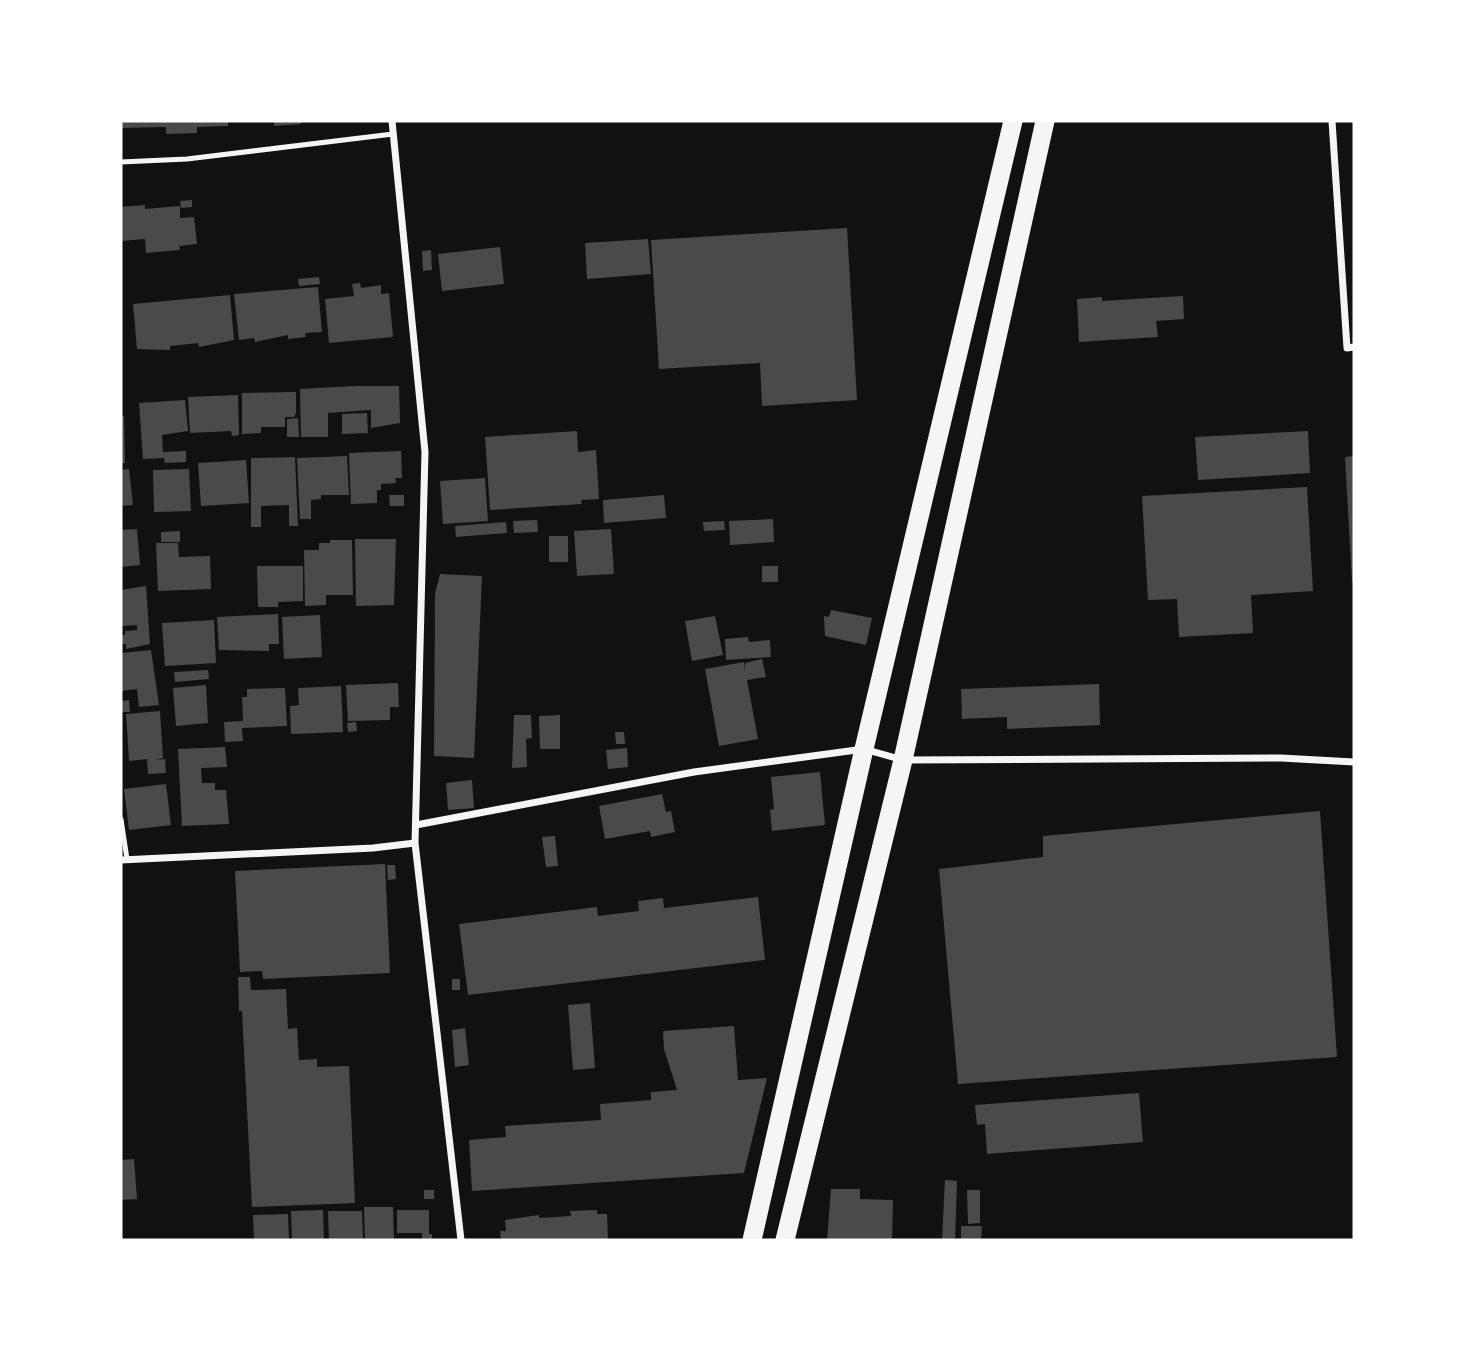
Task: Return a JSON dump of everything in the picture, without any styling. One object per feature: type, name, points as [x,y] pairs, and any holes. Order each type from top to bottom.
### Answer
[{"type":"highway","points":[[752,1240],[864,749],[1013,121]]},
{"type":"highway","points":[[785,1240],[902,760],[1045,121]]},
{"type":"street","points":[[391,121],[425,452],[415,843],[461,1240]]},
{"type":"street","points":[[1332,121],[1347,348],[1354,347]]},
{"type":"street","points":[[416,825],[694,772],[864,749],[902,760],[1281,758],[1354,762]]},
{"type":"street","points":[[124,860],[373,848],[415,843]]},
{"type":"lane","points":[[121,162],[187,159],[393,134]]},
{"type":"lane","points":[[121,819],[124,860]]},
{"type":"building","points":[[121,121],[228,121],[228,126],[197,127],[197,133],[166,134],[166,127],[121,128]]},
{"type":"building","points":[[274,121],[301,121],[301,124],[274,126]]},
{"type":"building","points":[[192,200],[192,207],[181,208],[180,201]]},
{"type":"building","points":[[145,205],[145,209],[180,206],[180,218],[194,217],[197,244],[179,246],[180,250],[146,253],[145,239],[121,241],[121,207]]},
{"type":"building","points":[[847,228],[857,400],[762,406],[760,363],[659,369],[651,240]]},
{"type":"building","points":[[648,239],[651,274],[587,279],[585,243]]},
{"type":"building","points":[[500,247],[504,284],[442,291],[438,254]]},
{"type":"building","points":[[431,250],[432,270],[423,271],[422,251]]},
{"type":"building","points":[[319,277],[320,284],[299,286],[298,279]]},
{"type":"building","points":[[360,283],[361,288],[381,285],[381,294],[389,293],[393,337],[329,343],[325,299],[354,296],[352,284]]},
{"type":"building","points":[[318,287],[322,332],[305,333],[306,337],[288,339],[288,335],[255,342],[254,338],[239,340],[234,294]]},
{"type":"building","points":[[230,295],[234,340],[199,347],[198,343],[170,346],[170,350],[137,349],[133,304]]},
{"type":"building","points":[[1183,296],[1184,319],[1156,321],[1158,337],[1079,342],[1077,299],[1102,297],[1102,301]]},
{"type":"building","points":[[399,386],[400,423],[371,428],[371,410],[328,413],[328,437],[301,437],[300,389]]},
{"type":"building","points":[[296,392],[296,413],[294,417],[285,417],[285,427],[261,427],[261,433],[242,434],[242,393]]},
{"type":"building","points":[[238,395],[239,435],[232,436],[231,431],[190,433],[188,397]]},
{"type":"building","points":[[185,400],[188,431],[162,435],[163,452],[186,451],[186,462],[165,463],[164,458],[143,459],[139,403]]},
{"type":"building","points":[[367,413],[368,433],[342,434],[342,414]]},
{"type":"building","points":[[121,416],[124,416],[125,463],[121,463]]},
{"type":"building","points":[[298,418],[299,437],[287,437],[287,419]]},
{"type":"building","points":[[577,431],[578,452],[596,450],[599,499],[581,500],[582,504],[490,510],[485,437]]},
{"type":"building","points":[[1308,431],[1310,473],[1198,480],[1195,437]]},
{"type":"building","points":[[401,451],[402,478],[395,478],[396,483],[381,484],[381,490],[377,490],[377,503],[351,504],[349,453]]},
{"type":"building","points":[[347,456],[349,495],[321,495],[321,499],[311,500],[311,519],[300,519],[297,458]]},
{"type":"building","points":[[1354,456],[1354,582],[1352,582],[1345,457]]},
{"type":"building","points":[[295,457],[298,526],[289,526],[289,505],[261,506],[261,527],[251,527],[251,458]]},
{"type":"building","points":[[246,460],[249,503],[201,506],[198,463]]},
{"type":"building","points":[[129,469],[133,505],[121,506],[121,470]]},
{"type":"building","points":[[189,469],[191,511],[154,512],[153,470]]},
{"type":"building","points":[[485,478],[488,521],[443,524],[440,481]]},
{"type":"building","points":[[1307,487],[1313,591],[1251,595],[1253,633],[1179,637],[1177,599],[1148,600],[1142,496]]},
{"type":"building","points":[[389,495],[404,495],[404,506],[390,506]]},
{"type":"building","points":[[664,495],[666,518],[604,523],[603,500]]},
{"type":"building","points":[[773,519],[774,542],[730,545],[729,521]]},
{"type":"building","points":[[537,520],[538,532],[514,533],[513,521]]},
{"type":"building","points":[[724,521],[725,530],[704,531],[703,522]]},
{"type":"building","points":[[506,522],[507,533],[456,537],[455,526]]},
{"type":"building","points":[[137,529],[140,565],[121,567],[121,530]]},
{"type":"building","points":[[611,529],[614,574],[577,576],[574,531]]},
{"type":"building","points":[[180,531],[180,542],[161,542],[161,532]]},
{"type":"building","points":[[549,536],[568,536],[568,562],[549,562]]},
{"type":"building","points":[[355,539],[396,539],[394,605],[356,606]]},
{"type":"building","points":[[330,540],[352,540],[353,595],[326,595],[326,605],[305,606],[304,550],[319,550],[319,543],[330,543]]},
{"type":"building","points":[[156,543],[178,543],[179,557],[210,556],[211,589],[158,591]]},
{"type":"building","points":[[257,566],[303,566],[303,601],[278,602],[278,607],[258,607]]},
{"type":"building","points":[[762,566],[778,566],[778,582],[762,582]]},
{"type":"building","points":[[440,574],[482,576],[474,758],[434,756],[435,594]]},
{"type":"building","points":[[146,586],[150,644],[126,649],[126,644],[121,644],[121,635],[125,635],[125,631],[137,630],[137,625],[121,626],[121,590]]},
{"type":"building","points":[[831,610],[872,618],[866,645],[825,636],[824,616],[829,617]]},
{"type":"building","points":[[278,614],[279,644],[269,644],[269,651],[219,650],[217,617]]},
{"type":"building","points":[[320,615],[322,657],[284,659],[282,617]]},
{"type":"building","points":[[715,616],[723,655],[692,661],[685,621]]},
{"type":"building","points":[[214,620],[216,663],[165,666],[162,623]]},
{"type":"building","points":[[748,637],[749,642],[770,640],[771,657],[726,660],[725,639]]},
{"type":"building","points":[[151,650],[159,705],[139,707],[137,689],[121,691],[121,653]]},
{"type":"building","points":[[762,659],[766,677],[747,680],[758,739],[719,746],[705,669],[744,662],[745,671],[745,663]]},
{"type":"building","points":[[208,670],[209,679],[175,682],[174,672]]},
{"type":"building","points":[[398,683],[399,707],[390,707],[390,720],[348,721],[346,685]]},
{"type":"building","points":[[1099,684],[1100,725],[1007,729],[1007,717],[962,719],[961,689]]},
{"type":"building","points":[[206,685],[208,723],[176,726],[173,688]]},
{"type":"building","points":[[341,686],[343,732],[291,734],[290,706],[299,705],[298,688]]},
{"type":"building","points":[[285,688],[287,726],[242,728],[243,741],[225,742],[224,722],[243,721],[242,697],[247,697],[247,689]]},
{"type":"building","points":[[129,700],[130,712],[121,712],[121,701]]},
{"type":"building","points":[[160,711],[163,758],[155,760],[165,759],[166,773],[148,774],[147,759],[129,761],[126,714]]},
{"type":"building","points":[[514,715],[531,715],[532,738],[526,739],[527,767],[512,768]]},
{"type":"building","points":[[560,715],[560,749],[540,749],[539,716]]},
{"type":"building","points":[[356,722],[357,731],[348,732],[347,723]]},
{"type":"building","points":[[615,732],[624,732],[625,744],[616,744]]},
{"type":"building","points":[[225,747],[227,767],[201,768],[202,783],[215,783],[215,790],[226,790],[229,824],[182,826],[178,749]]},
{"type":"building","points":[[627,748],[628,767],[608,769],[606,750]]},
{"type":"building","points":[[820,772],[825,825],[772,831],[770,810],[774,809],[771,777]]},
{"type":"building","points":[[472,780],[474,808],[448,810],[446,783]]},
{"type":"building","points":[[166,784],[171,825],[129,830],[124,789]]},
{"type":"building","points":[[662,794],[666,812],[671,811],[675,832],[651,837],[650,831],[605,839],[599,806]]},
{"type":"building","points":[[1320,811],[1337,1057],[958,1084],[939,869],[1043,857],[1043,836]]},
{"type":"building","points":[[555,836],[558,866],[546,867],[542,837]]},
{"type":"building","points":[[385,864],[390,973],[263,979],[262,971],[240,972],[235,871]]},
{"type":"building","points":[[387,865],[395,865],[396,879],[388,880]]},
{"type":"building","points":[[758,897],[765,960],[468,995],[459,924],[597,907],[598,916],[639,911],[638,901],[663,898],[664,908]]},
{"type":"building","points":[[238,977],[250,977],[251,990],[286,989],[288,1029],[297,1028],[299,1060],[317,1059],[317,1067],[349,1066],[355,1203],[252,1207]]},
{"type":"building","points":[[452,979],[460,979],[460,990],[452,990]]},
{"type":"building","points":[[590,1003],[595,1068],[573,1070],[568,1005]]},
{"type":"building","points":[[734,1026],[738,1080],[767,1078],[744,1173],[472,1191],[469,1140],[506,1137],[505,1126],[601,1120],[600,1104],[651,1100],[651,1092],[677,1090],[664,1049],[663,1031]]},
{"type":"building","points":[[465,1028],[469,1065],[455,1067],[452,1030]]},
{"type":"building","points":[[1139,1093],[1143,1142],[987,1154],[985,1124],[977,1125],[975,1105]]},
{"type":"building","points":[[134,1159],[137,1199],[121,1200],[121,1160]]},
{"type":"building","points":[[945,1180],[957,1181],[955,1240],[942,1240]]},
{"type":"building","points":[[831,1189],[860,1189],[860,1199],[893,1200],[892,1240],[827,1240]]},
{"type":"building","points":[[424,1190],[434,1190],[434,1199],[424,1199]]},
{"type":"building","points":[[967,1190],[980,1190],[980,1223],[968,1224]]},
{"type":"building","points":[[364,1207],[393,1207],[394,1240],[365,1240]]},
{"type":"building","points":[[323,1210],[324,1240],[292,1240],[291,1211]]},
{"type":"building","points":[[397,1210],[429,1210],[429,1234],[432,1234],[432,1240],[422,1240],[422,1233],[397,1233]]},
{"type":"building","points":[[597,1210],[597,1214],[607,1214],[608,1240],[501,1240],[500,1231],[506,1231],[505,1220],[539,1215],[539,1218],[571,1216],[570,1211]]},
{"type":"building","points":[[328,1211],[362,1211],[363,1240],[329,1240]]},
{"type":"building","points":[[288,1214],[289,1240],[254,1240],[253,1215]]},
{"type":"building","points":[[961,1226],[982,1226],[981,1240],[961,1239]]}]
